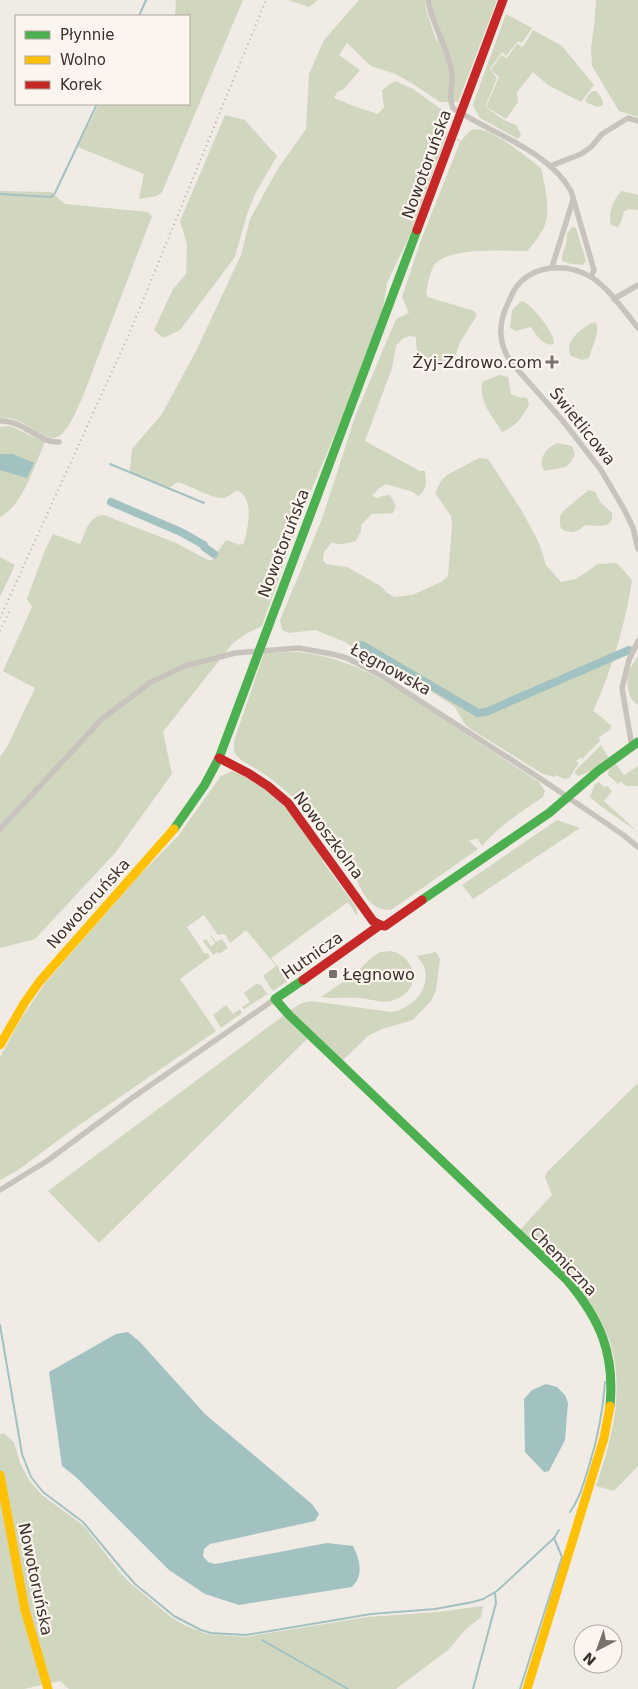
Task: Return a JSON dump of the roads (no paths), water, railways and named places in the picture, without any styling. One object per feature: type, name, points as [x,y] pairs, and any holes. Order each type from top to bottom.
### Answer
[{"type":"street","points":[[428,0],[432,19],[450,64],[452,80],[451,104],[453,108],[526,149],[550,166],[566,182],[571,191],[594,270],[591,277]]},
{"type":"street","name":"Nowotoruńska","points":[[0,1045],[25,1002],[40,981],[176,826],[204,786],[218,758],[503,0]]},
{"type":"street","points":[[550,166],[581,154],[591,147],[602,134],[628,118],[638,121]]},
{"type":"street","points":[[573,200],[552,267],[563,267],[591,277],[603,286],[638,328]]},
{"type":"street","name":"Świetlicowa","points":[[552,267],[528,277],[516,287],[501,320],[501,342],[506,355],[514,366],[563,421],[605,475],[633,528],[638,549]]},
{"type":"street","points":[[614,299],[638,285]]},
{"type":"street","points":[[0,421],[16,423],[48,440],[59,442]]},
{"type":"street","points":[[635,744],[622,688],[629,660],[638,641]]},
{"type":"street","name":"Łęgnowska","points":[[0,829],[102,718],[151,682],[185,666],[235,652],[299,648],[347,658],[380,675],[531,772],[622,834],[638,848]]},
{"type":"street","name":"Hutnicza","points":[[0,1190],[47,1160],[132,1098],[380,925],[385,926],[549,813],[598,771],[635,744]]},
{"type":"street","name":"Nowoszkolna","points":[[218,758],[248,773],[268,786],[288,803],[374,921],[380,925]]},
{"type":"street","name":"Chemiczna","points":[[275,999],[289,1015],[567,1280],[593,1315],[606,1341],[612,1371],[612,1390],[604,1438],[527,1689]]},
{"type":"street","name":"Nowotoruńska","points":[[0,1475],[23,1602],[48,1689]]},
{"type":"water","points":[[0,454],[13,454],[34,463],[27,478],[0,470]]},
{"type":"water","points":[[128,1332],[140,1342],[205,1414],[312,1504],[319,1514],[315,1521],[210,1544],[204,1549],[203,1556],[208,1562],[215,1564],[327,1543],[353,1546],[360,1567],[358,1578],[352,1587],[239,1605],[205,1594],[169,1570],[76,1477],[62,1466],[49,1372],[116,1334]]},
{"type":"water","points":[[546,1384],[557,1387],[565,1395],[568,1403],[565,1440],[549,1471],[544,1472],[525,1452],[524,1399],[532,1390]]},
{"type":"waterway","points":[[139,15],[146,0]]},
{"type":"waterway","points":[[0,194],[51,197],[55,193],[97,105]]},
{"type":"waterway","points":[[110,464],[204,503]]},
{"type":"waterway","points":[[111,502],[181,532],[204,545],[214,554]]},
{"type":"waterway","points":[[362,645],[478,713],[486,712],[629,650]]},
{"type":"waterway","points":[[0,1325],[22,1454],[31,1477],[43,1492],[83,1522],[135,1584],[174,1616],[201,1630],[211,1633],[246,1635],[371,1614],[435,1609],[473,1602],[497,1591],[554,1538],[559,1530]]},
{"type":"waterway","points":[[570,1512],[581,1490],[592,1455],[601,1414],[605,1382]]},
{"type":"waterway","points":[[520,1689],[562,1557],[554,1538]]},
{"type":"waterway","points":[[473,1689],[496,1603],[495,1593]]},
{"type":"waterway","points":[[262,1640],[348,1689]]},
{"type":"railway","points":[[0,618],[130,332],[266,0]]},
{"type":"railway","points":[[0,631],[9,612]]},
{"type":"place","name":"Żyj-Zdrowo.com","points":[[552,362]]},
{"type":"place","name":"Łęgnowo","points":[[333,974]]}]
